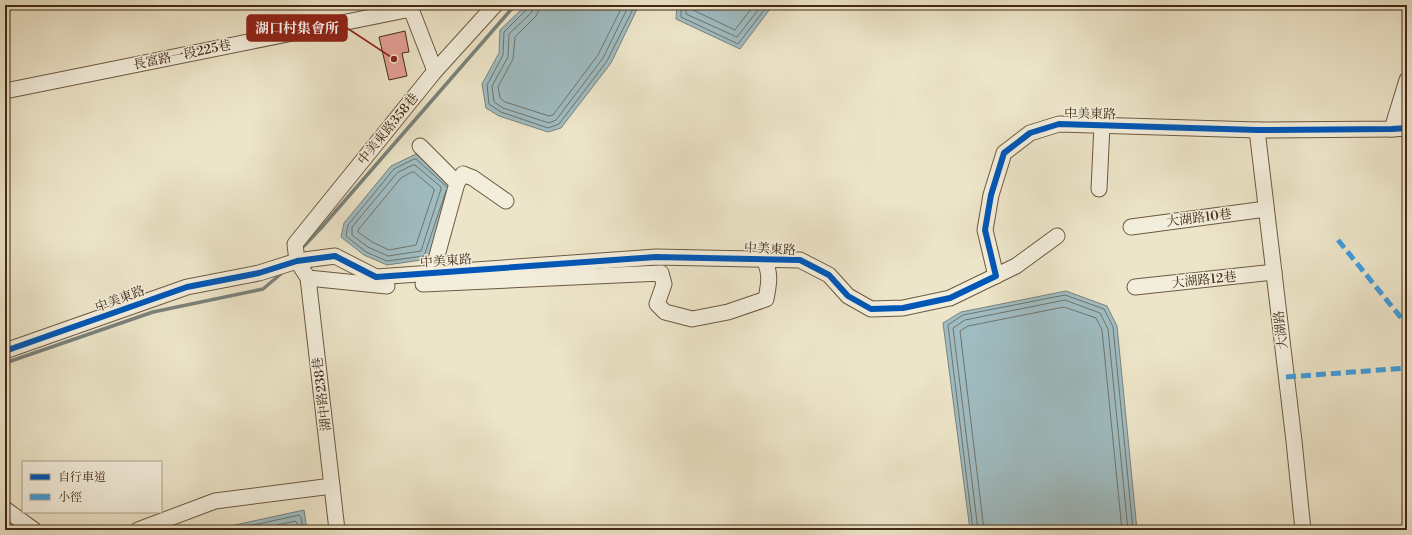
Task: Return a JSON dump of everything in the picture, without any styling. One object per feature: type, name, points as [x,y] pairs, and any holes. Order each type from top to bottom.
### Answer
[{"type":"street","name":"中美東路358巷","points":[[297,261],[295,244],[435,71],[495,5]]},
{"type":"street","name":"長富路一段225巷","points":[[5,91],[411,9],[435,71]]},
{"type":"street","points":[[1392,129],[1407,80]]},
{"type":"street","name":"中美東路","points":[[5,351],[186,287],[260,273],[297,261],[335,256],[376,277],[656,257],[800,260],[829,275],[848,296],[871,308],[903,308],[950,298],[996,276],[985,230],[991,195],[1004,153],[1030,133],[1059,124],[1257,130],[1407,128]]},
{"type":"street","points":[[1099,189],[1102,126]]},
{"type":"street","name":"大湖路","points":[[1257,130],[1303,530]]},
{"type":"street","points":[[420,146],[458,183]]},
{"type":"street","points":[[432,274],[458,183],[463,174],[473,178],[506,201]]},
{"type":"street","name":"大湖路10巷","points":[[1131,227],[1266,209]]},
{"type":"street","points":[[996,276],[1016,266],[1057,236]]},
{"type":"street","points":[[308,278],[388,286],[661,273],[664,284],[657,304],[665,312],[692,319],[728,312],[766,299],[770,282],[768,268],[764,259]]},
{"type":"street","name":"湖中路238巷","points":[[297,261],[308,278],[337,530]]},
{"type":"street","name":"大湖路12巷","points":[[1135,287],[1274,272]]},
{"type":"street","points":[[138,530],[215,501],[332,486]]},
{"type":"street","points":[[5,508],[34,530]]},
{"type":"water","points":[[526,5],[639,5],[611,63],[561,128],[548,132],[499,116],[486,108],[482,84],[499,53],[500,30]]},
{"type":"water","points":[[677,5],[773,5],[740,49],[676,19]]},
{"type":"water","points":[[416,154],[452,185],[428,259],[387,265],[364,255],[341,237],[344,223],[391,166]]},
{"type":"water","points":[[1066,291],[1107,306],[1117,326],[1137,530],[970,530],[943,323],[961,312]]},
{"type":"water","points":[[304,510],[307,530],[212,530]]},
{"type":"building","points":[[405,31],[409,52],[402,53],[407,76],[389,80],[379,37]]},
{"type":"waterway","points":[[304,246],[515,5]]},
{"type":"waterway","points":[[5,363],[153,312],[263,289],[283,272]]},
{"type":"marked path","points":[[1338,240],[1407,325]]},
{"type":"marked path","points":[[1286,377],[1407,368]]},
{"type":"cycle path","points":[[5,351],[187,287],[259,273],[297,261],[335,256],[376,277],[656,257],[800,260],[829,275],[848,296],[871,309],[903,308],[950,298],[996,276],[985,230],[991,195],[1004,153],[1030,133],[1059,124],[1257,130],[1407,128]]},
{"type":"place","name":"湖口村集會所","points":[[394,59]]}]
